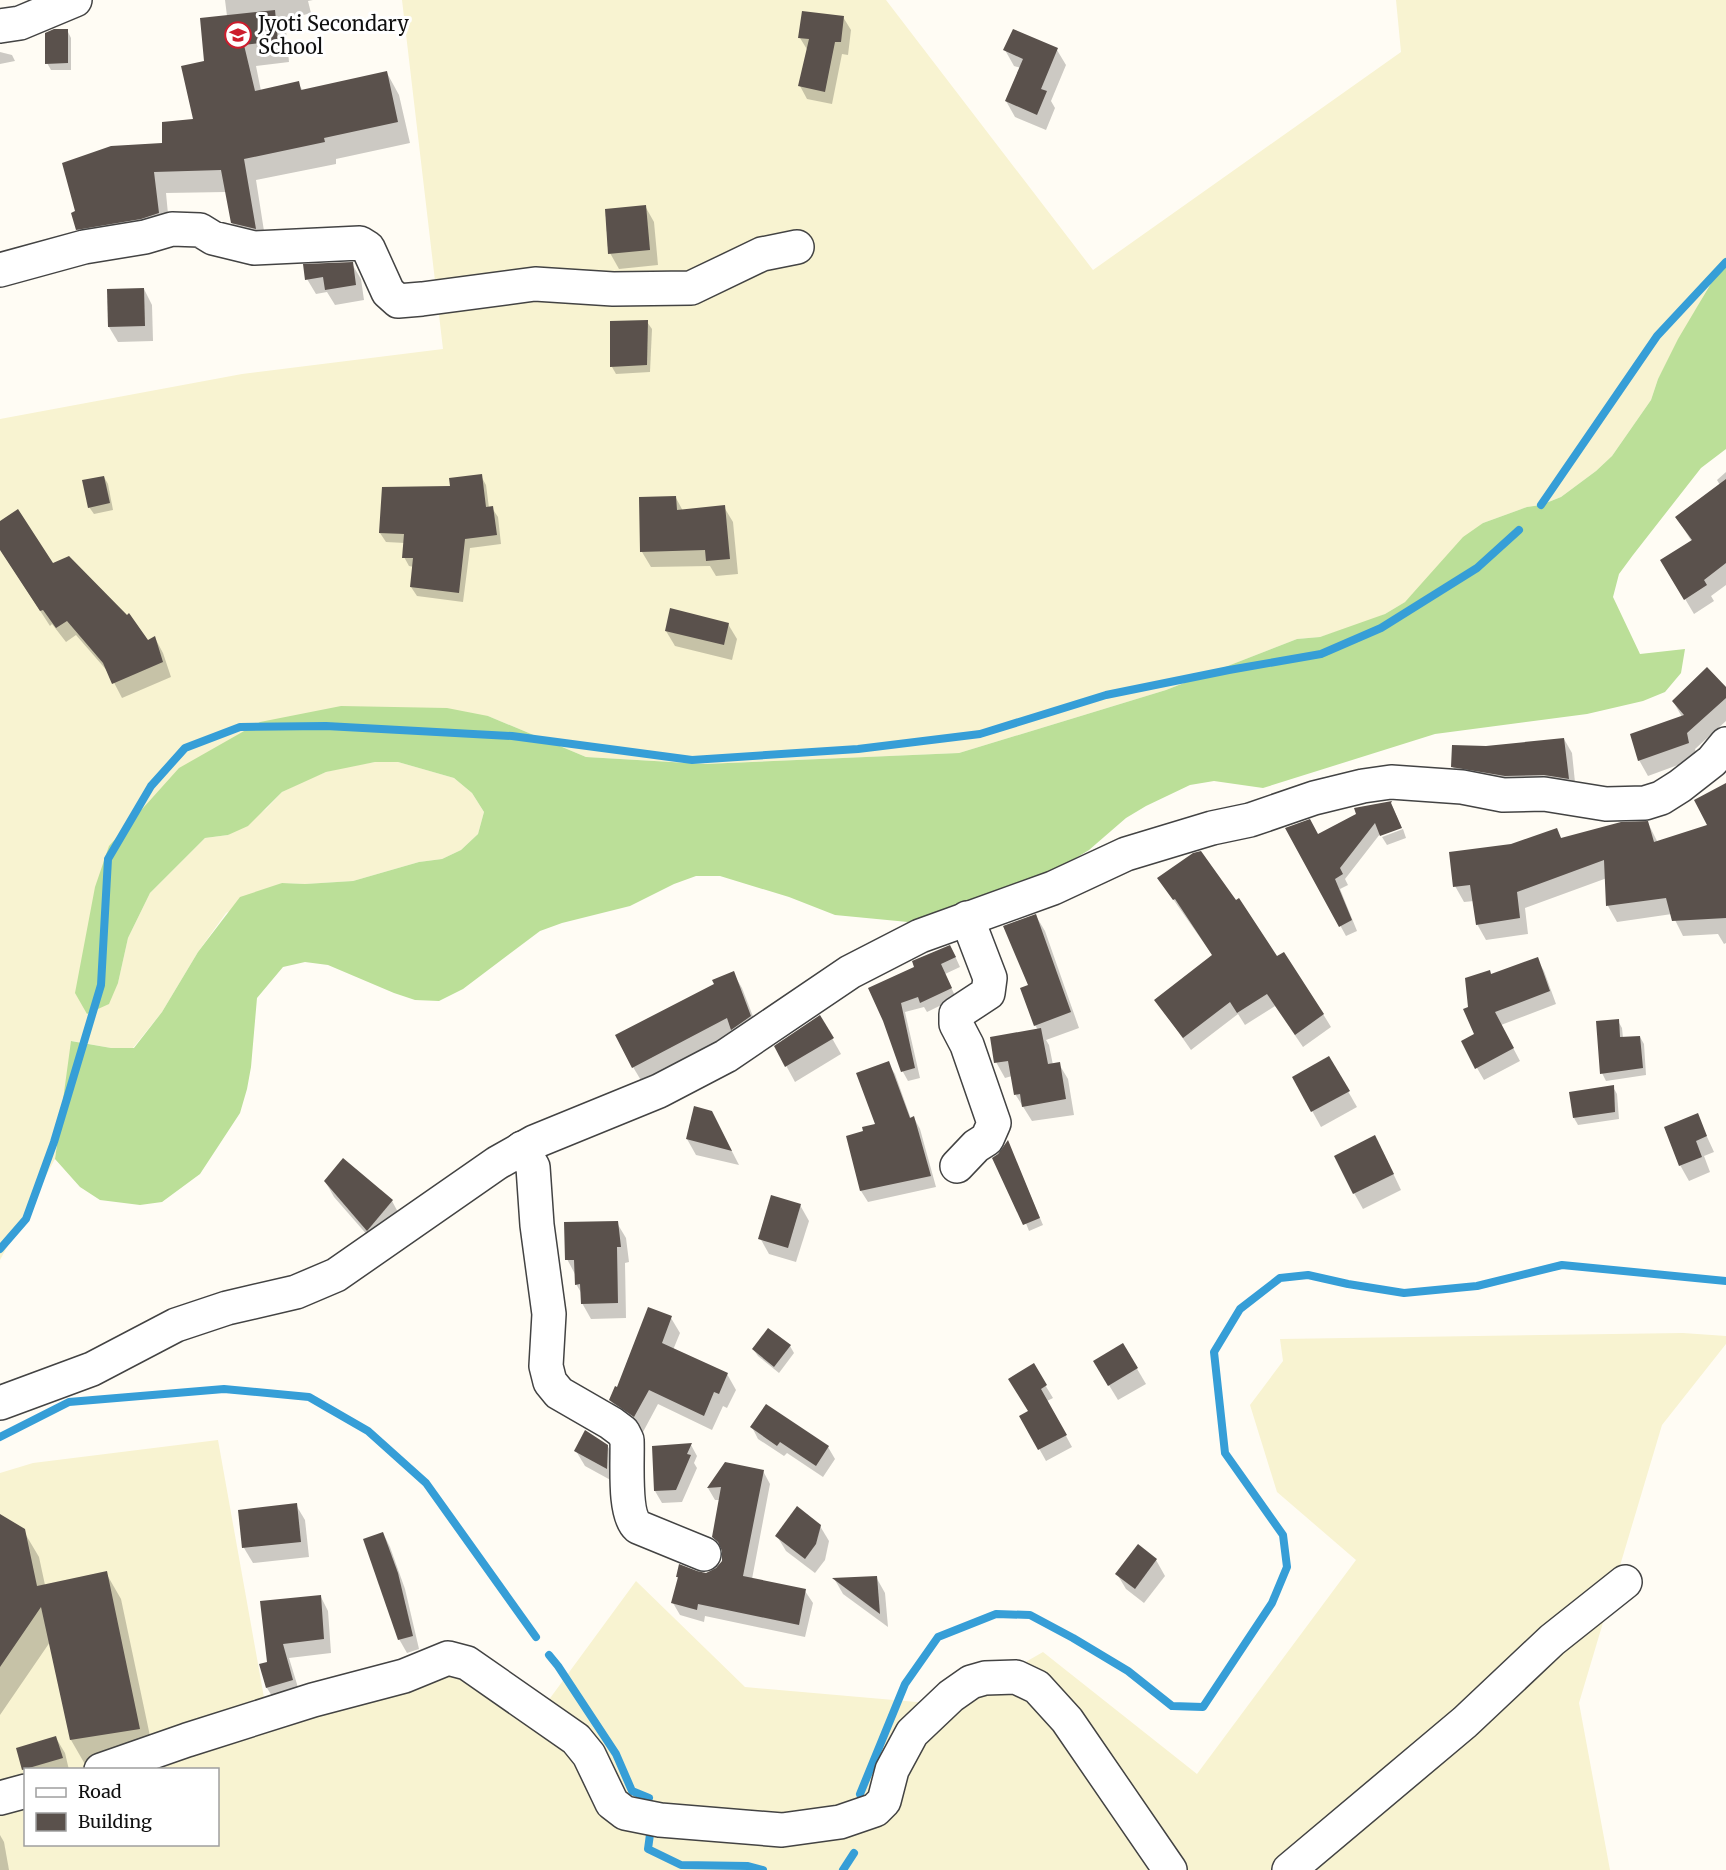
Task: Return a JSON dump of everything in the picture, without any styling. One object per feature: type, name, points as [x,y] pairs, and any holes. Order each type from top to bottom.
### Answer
[{"type":"street","points":[[0,26],[21,23],[75,0]]},
{"type":"street","points":[[0,270],[84,247],[145,237],[172,228],[200,230],[213,238],[254,248],[360,243],[368,248],[388,292],[399,301],[535,284],[613,289],[691,288],[762,254],[797,247]]},
{"type":"street","points":[[0,1403],[92,1369],[176,1325],[228,1308],[296,1292],[336,1275],[522,1148],[573,1124],[658,1091],[726,1056],[858,968],[920,936],[1053,888],[1126,854],[1212,828],[1250,820],[1314,798],[1391,782],[1462,787],[1503,795],[1544,794],[1606,804],[1632,804],[1661,798],[1712,761],[1726,744]]},
{"type":"street","points":[[957,1166],[976,1146],[987,1139],[994,1124],[967,1045],[956,1024],[956,1014],[988,993],[990,978],[967,918]]},
{"type":"street","points":[[522,1148],[533,1167],[537,1225],[549,1314],[546,1366],[550,1382],[559,1393],[623,1432],[627,1440],[629,1510],[632,1522],[638,1527],[704,1554]]},
{"type":"street","points":[[1289,1870],[1465,1722],[1552,1640],[1625,1582]]},
{"type":"street","points":[[107,1768],[302,1704],[404,1676],[448,1658],[466,1663],[576,1739],[589,1755],[612,1803],[625,1813],[660,1820],[782,1830],[840,1822],[875,1810],[884,1801],[892,1770],[912,1733],[951,1696],[971,1682],[985,1678],[1016,1677],[1037,1687],[1067,1720],[1170,1870]]},
{"type":"street","points":[[0,1798],[24,1792]]},
{"type":"shaded area","points":[[402,0],[886,0],[1093,270],[1401,52],[1396,0],[1726,0],[1726,258],[1658,379],[1651,400],[1612,456],[1561,497],[1483,523],[1405,602],[1364,623],[1320,637],[1297,639],[1166,690],[959,753],[705,764],[586,757],[488,716],[109,846],[118,983],[128,938],[150,893],[205,838],[228,835],[266,809],[282,792],[304,781],[350,766],[375,762],[398,762],[454,778],[472,793],[484,812],[478,834],[461,850],[442,859],[419,862],[353,881],[282,883],[226,913],[198,952],[162,1012],[133,1048],[111,1048],[72,1041],[55,1159],[0,1260],[0,419],[242,374],[443,349]]},
{"type":"shaded area","points":[[1683,1333],[1726,1336],[1726,1344],[1662,1425],[1579,1703],[1610,1870],[0,1870],[0,1473],[33,1463],[218,1440],[268,1720],[456,1673],[537,1716],[636,1581],[745,1687],[951,1705],[1043,1652],[1197,1774],[1356,1560],[1277,1492],[1250,1405],[1283,1361],[1280,1339]]},
{"type":"green space","points":[[1726,258],[1726,449],[1701,468],[1633,555],[1619,574],[1613,597],[1640,654],[1685,649],[1681,673],[1665,692],[1643,701],[1587,714],[1435,734],[1263,788],[1214,781],[1190,785],[1126,818],[1089,850],[1048,875],[908,922],[835,915],[789,897],[720,876],[696,876],[674,884],[630,906],[562,923],[540,931],[463,989],[439,1001],[415,1000],[328,965],[305,962],[283,967],[257,998],[251,1067],[240,1113],[200,1174],[162,1202],[140,1205],[100,1200],[80,1187],[55,1159],[71,1041],[111,1048],[134,1048],[162,1012],[198,952],[240,897],[282,883],[353,881],[419,862],[442,859],[461,850],[478,834],[484,812],[472,793],[454,778],[398,762],[375,762],[326,772],[282,792],[248,826],[228,835],[205,838],[150,893],[128,938],[118,983],[109,1004],[87,1014],[75,993],[95,887],[109,846],[179,768],[260,722],[341,706],[447,708],[488,716],[586,757],[705,764],[959,753],[1166,690],[1297,639],[1320,637],[1385,614],[1405,602],[1463,537],[1483,523],[1561,497],[1596,471],[1612,456],[1651,400],[1658,379],[1678,339]]},
{"type":"building","points":[[275,10],[278,41],[244,45],[255,91],[299,81],[301,90],[387,71],[398,122],[324,138],[325,142],[244,159],[256,229],[231,223],[221,170],[154,172],[159,213],[141,219],[76,230],[71,213],[75,211],[62,163],[111,146],[162,143],[162,122],[193,119],[181,66],[204,61],[200,18]]},
{"type":"building","points":[[802,11],[844,16],[841,42],[835,42],[825,92],[798,86],[809,39],[798,38]]},
{"type":"building","points":[[54,29],[68,29],[68,63],[45,64],[45,33]]},
{"type":"building","points":[[1013,29],[1058,48],[1041,89],[1047,91],[1037,115],[1005,101],[1023,59],[1003,50]]},
{"type":"building","points":[[646,205],[650,250],[608,254],[605,209]]},
{"type":"building","points":[[353,262],[356,285],[325,290],[323,277],[305,280],[303,264]]},
{"type":"building","points":[[144,288],[145,326],[108,327],[107,289]]},
{"type":"building","points":[[648,320],[647,365],[610,367],[610,321]]},
{"type":"building","points":[[482,474],[486,507],[493,506],[497,535],[465,539],[459,593],[410,587],[413,558],[402,558],[404,534],[379,533],[382,487],[450,486],[449,478]]},
{"type":"building","points":[[104,476],[110,503],[88,508],[82,480]]},
{"type":"building","points":[[1726,479],[1726,563],[1704,580],[1707,585],[1684,600],[1660,560],[1692,540],[1675,517]]},
{"type":"building","points":[[676,496],[677,510],[725,505],[730,559],[706,561],[705,550],[640,552],[639,497]]},
{"type":"building","points":[[18,509],[53,563],[69,556],[127,615],[129,613],[148,640],[155,636],[163,662],[112,684],[103,663],[67,621],[56,628],[43,610],[40,611],[0,550],[0,521]]},
{"type":"building","points":[[670,608],[729,623],[724,645],[665,631]]},
{"type":"building","points":[[1707,667],[1726,687],[1726,698],[1687,733],[1689,743],[1638,761],[1630,734],[1684,715],[1672,701]]},
{"type":"building","points":[[1564,738],[1569,779],[1544,775],[1505,776],[1451,767],[1452,745],[1486,746]]},
{"type":"building","points":[[1726,783],[1726,918],[1672,921],[1666,898],[1606,906],[1604,860],[1517,892],[1520,918],[1476,925],[1470,885],[1453,887],[1449,852],[1511,844],[1557,828],[1561,838],[1621,822],[1648,821],[1654,842],[1707,825],[1694,800]]},
{"type":"building","points":[[1392,801],[1402,828],[1380,836],[1375,823],[1340,868],[1343,874],[1335,879],[1352,920],[1339,927],[1285,828],[1310,819],[1318,834],[1356,814],[1354,808]]},
{"type":"building","points":[[1201,851],[1236,900],[1239,898],[1277,956],[1284,952],[1324,1014],[1295,1035],[1267,994],[1237,1013],[1230,1002],[1183,1038],[1154,1000],[1212,955],[1175,899],[1173,900],[1157,878],[1193,853]]},
{"type":"building","points":[[1036,914],[1071,1012],[1034,1026],[1020,988],[1028,985],[1003,926]]},
{"type":"building","points":[[950,945],[956,957],[941,964],[952,988],[920,1003],[918,997],[901,1003],[915,1068],[901,1072],[883,1021],[868,988],[914,967],[912,961]]},
{"type":"building","points":[[1538,957],[1550,991],[1495,1012],[1514,1048],[1475,1069],[1461,1041],[1474,1034],[1463,1009],[1468,1007],[1465,978],[1490,970],[1491,974]]},
{"type":"building","points":[[734,971],[751,1016],[731,1030],[727,1018],[632,1068],[615,1035],[714,984],[712,980]]},
{"type":"building","points":[[820,1015],[834,1038],[785,1067],[774,1046]]},
{"type":"building","points":[[1619,1019],[1620,1037],[1640,1036],[1643,1068],[1600,1074],[1596,1021]]},
{"type":"building","points":[[1041,1028],[1048,1064],[1060,1062],[1066,1099],[1022,1107],[1020,1094],[1014,1095],[1008,1061],[994,1063],[990,1037]]},
{"type":"building","points":[[1329,1056],[1350,1091],[1311,1112],[1292,1077]]},
{"type":"building","points":[[889,1061],[910,1118],[914,1116],[931,1176],[860,1191],[846,1136],[863,1131],[862,1127],[875,1124],[856,1073]]},
{"type":"building","points":[[1614,1085],[1615,1112],[1573,1118],[1569,1092]]},
{"type":"building","points":[[694,1106],[712,1111],[732,1151],[686,1139]]},
{"type":"building","points":[[1698,1113],[1707,1136],[1696,1141],[1702,1157],[1679,1166],[1664,1127]]},
{"type":"building","points":[[1375,1135],[1394,1174],[1353,1194],[1334,1156]]},
{"type":"building","points":[[1008,1140],[1040,1218],[1023,1225],[992,1158],[998,1154]]},
{"type":"building","points":[[343,1158],[393,1200],[367,1231],[324,1181]]},
{"type":"building","points":[[771,1195],[801,1204],[788,1248],[758,1239]]},
{"type":"building","points":[[618,1221],[621,1247],[617,1247],[618,1303],[581,1304],[580,1284],[575,1285],[574,1260],[565,1260],[564,1222]]},
{"type":"building","points":[[648,1307],[672,1316],[662,1343],[728,1373],[719,1394],[714,1392],[704,1416],[649,1390],[634,1417],[609,1400],[615,1386],[617,1387]]},
{"type":"building","points":[[768,1328],[791,1345],[774,1367],[752,1349]]},
{"type":"building","points":[[1123,1343],[1138,1368],[1108,1386],[1093,1361]]},
{"type":"building","points":[[1034,1363],[1047,1385],[1041,1389],[1067,1435],[1038,1450],[1019,1416],[1028,1411],[1008,1379]]},
{"type":"building","points":[[766,1404],[829,1446],[816,1466],[780,1442],[777,1446],[750,1427]]},
{"type":"building","points":[[585,1430],[608,1445],[607,1469],[574,1451]]},
{"type":"building","points":[[692,1443],[687,1454],[691,1455],[676,1490],[654,1491],[652,1446]]},
{"type":"building","points":[[725,1462],[764,1470],[743,1576],[806,1589],[799,1625],[698,1604],[697,1610],[671,1603],[679,1564],[706,1573],[716,1568],[722,1561],[722,1551],[718,1542],[712,1537],[721,1487],[707,1488]]},
{"type":"building","points":[[297,1503],[301,1542],[242,1548],[238,1510]]},
{"type":"building","points":[[797,1506],[821,1525],[816,1544],[805,1559],[775,1536]]},
{"type":"building","points":[[0,1514],[25,1529],[37,1586],[107,1571],[140,1729],[70,1740],[41,1607],[0,1667]]},
{"type":"building","points":[[383,1532],[398,1573],[413,1636],[398,1640],[363,1539]]},
{"type":"building","points":[[1138,1544],[1157,1559],[1135,1589],[1115,1574]]},
{"type":"building","points":[[877,1576],[880,1614],[832,1578]]},
{"type":"building","points":[[321,1595],[324,1639],[283,1644],[293,1680],[266,1688],[259,1664],[267,1662],[260,1601]]},
{"type":"building","points":[[56,1736],[63,1758],[22,1770],[16,1748]]},
{"type":"waterway","points":[[1541,505],[1657,336],[1726,262]]},
{"type":"waterway","points":[[0,1249],[26,1219],[54,1142],[101,985],[108,859],[151,786],[185,748],[240,727],[326,726],[512,736],[692,760],[858,749],[980,734],[1106,695],[1321,654],[1381,628],[1477,568],[1519,530]]},
{"type":"waterway","points":[[860,1794],[905,1684],[938,1637],[996,1614],[1030,1615],[1128,1671],[1172,1706],[1203,1707],[1272,1603],[1287,1567],[1283,1535],[1225,1453],[1214,1352],[1240,1309],[1280,1278],[1308,1275],[1404,1293],[1477,1286],[1562,1265],[1726,1281]]},
{"type":"waterway","points":[[0,1437],[69,1402],[224,1389],[309,1397],[368,1431],[426,1483],[536,1637]]},
{"type":"waterway","points":[[549,1655],[616,1754],[632,1791],[649,1798]]},
{"type":"waterway","points":[[651,1827],[648,1849],[681,1865],[748,1866],[763,1870]]},
{"type":"waterway","points":[[843,1870],[854,1853]]},
{"type":"place","name":"Jyoti Secondary School","points":[[238,35]]}]
